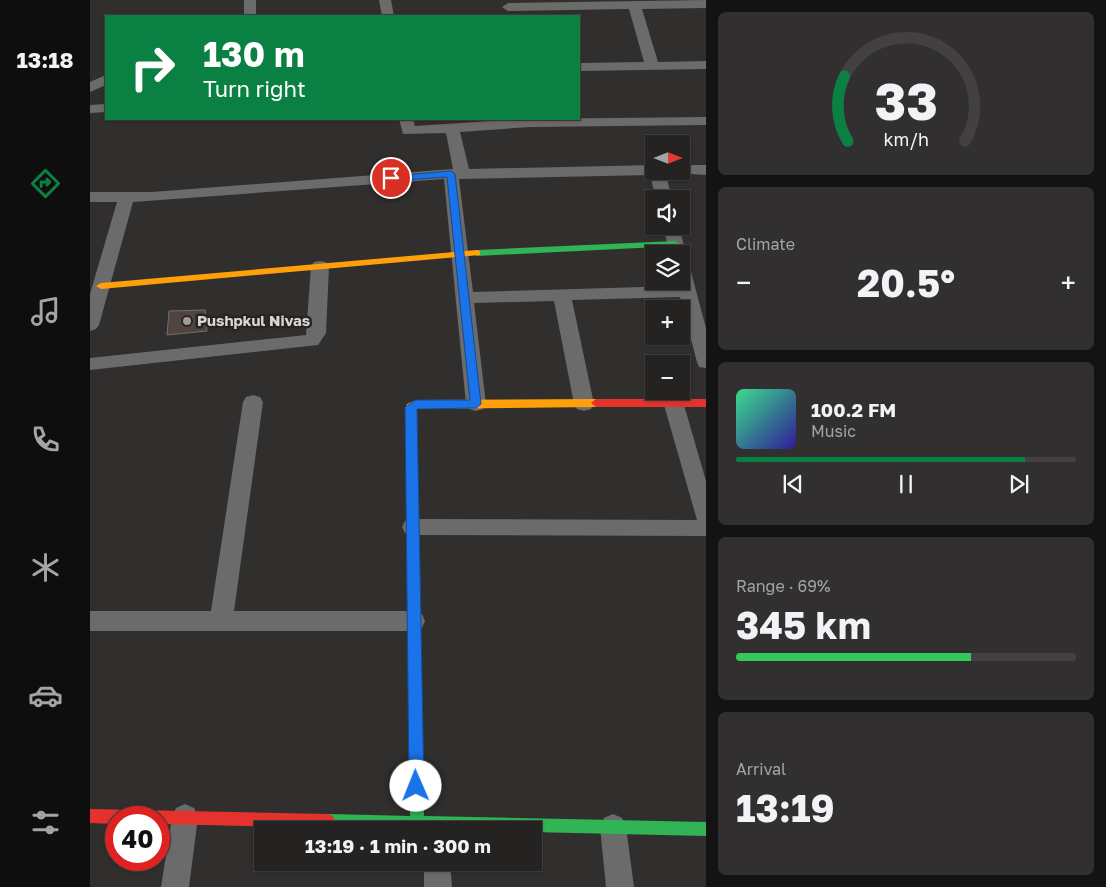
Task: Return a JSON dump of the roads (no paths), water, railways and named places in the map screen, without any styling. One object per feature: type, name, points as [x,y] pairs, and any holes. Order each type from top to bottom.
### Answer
[{"type":"street","points":[[250,0],[250,15]]},
{"type":"street","points":[[385,0],[388,15]]},
{"type":"street","points":[[509,8],[706,4]]},
{"type":"street","points":[[634,5],[652,66]]},
{"type":"street","points":[[580,68],[706,65]]},
{"type":"street","points":[[90,88],[105,80]]},
{"type":"street","points":[[90,109],[105,108]]},
{"type":"street","points":[[406,120],[408,131],[530,121],[706,121]]},
{"type":"street","points":[[452,128],[460,254],[476,404]]},
{"type":"street","points":[[690,170],[706,170]]},
{"type":"street","points":[[90,197],[126,198],[456,174],[645,171]]},
{"type":"street","points":[[90,326],[126,198]]},
{"type":"street","points":[[101,286],[460,254],[645,250]]},
{"type":"street","points":[[90,364],[312,341],[316,338],[317,333],[320,266]]},
{"type":"street","points":[[464,298],[687,291],[706,362]]},
{"type":"street","points":[[562,295],[584,404]]},
{"type":"street","points":[[221,621],[254,402]]},
{"type":"street","points":[[430,821],[414,621],[411,407],[416,404],[706,403]]},
{"type":"street","points":[[674,404],[706,517]]},
{"type":"street","points":[[413,527],[706,528]]},
{"type":"street","points":[[90,621],[414,621]]},
{"type":"street","points":[[90,816],[308,821]]},
{"type":"street","points":[[176,887],[185,817]]},
{"type":"street","points":[[542,826],[706,829]]},
{"type":"street","points":[[613,827],[620,887]]},
{"type":"street","points":[[437,871],[438,887]]},
{"type":"place","name":"Pushpkul Nivas","points":[[187,321]]}]
